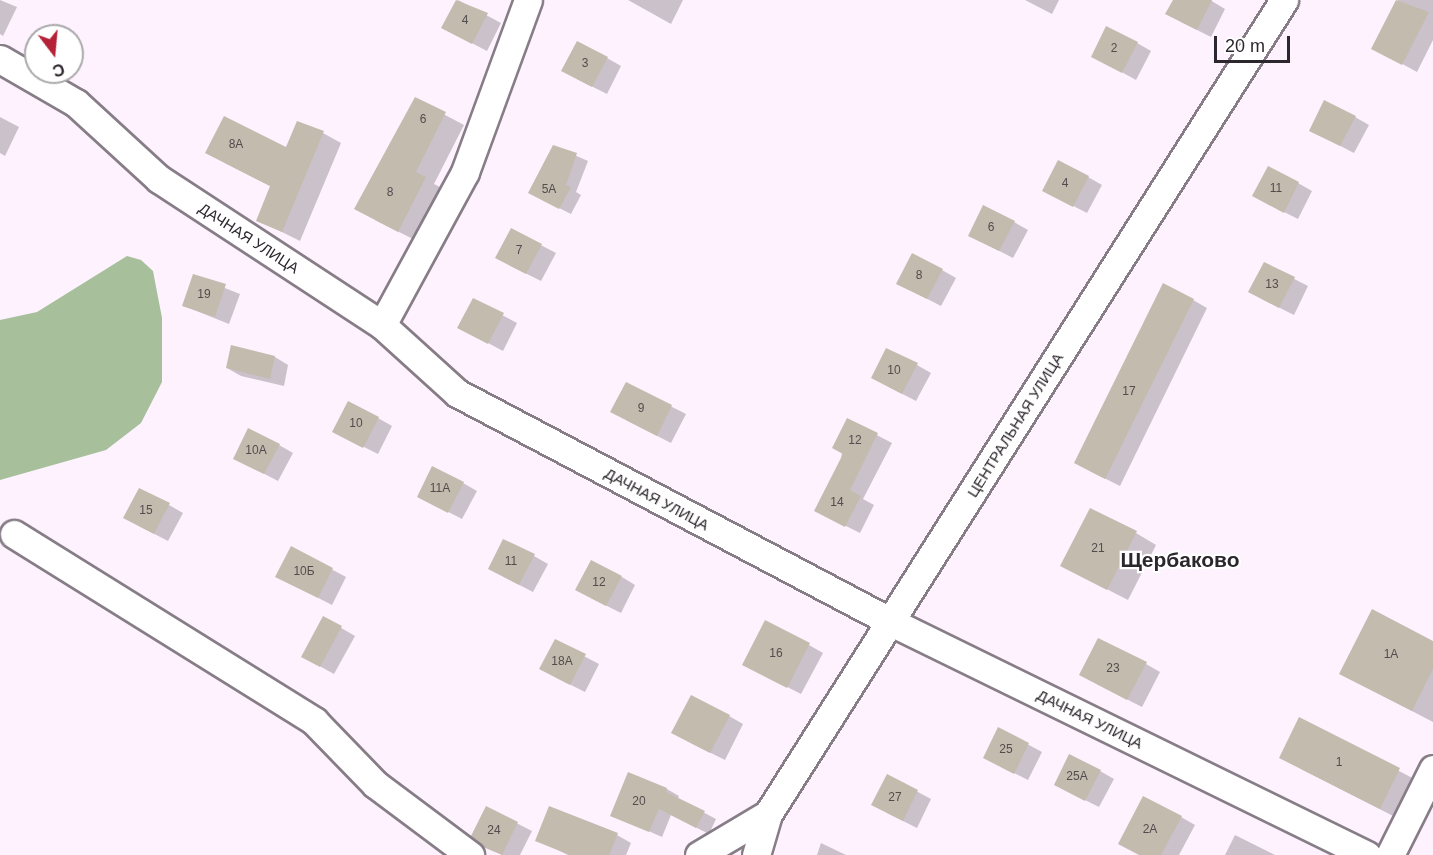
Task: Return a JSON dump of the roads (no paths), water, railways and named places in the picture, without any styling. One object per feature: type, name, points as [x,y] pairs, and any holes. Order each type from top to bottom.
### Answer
[{"type":"street","points":[[382,326],[465,172],[528,0]]},
{"type":"street","name":"ЦЕНТРАЛЬНАЯ УЛИЦА","points":[[756,855],[768,814],[1284,0]]},
{"type":"street","name":"ДАЧНАЯ УЛИЦА","points":[[0,59],[76,103],[159,179],[382,326],[457,393],[891,622],[1367,855]]},
{"type":"street","points":[[14,534],[314,721],[375,784],[470,855]]},
{"type":"street","points":[[1390,855],[1433,770]]},
{"type":"street","points":[[699,855],[768,814]]},
{"type":"district","name":"Щербаково","points":[[1180,560]]}]
